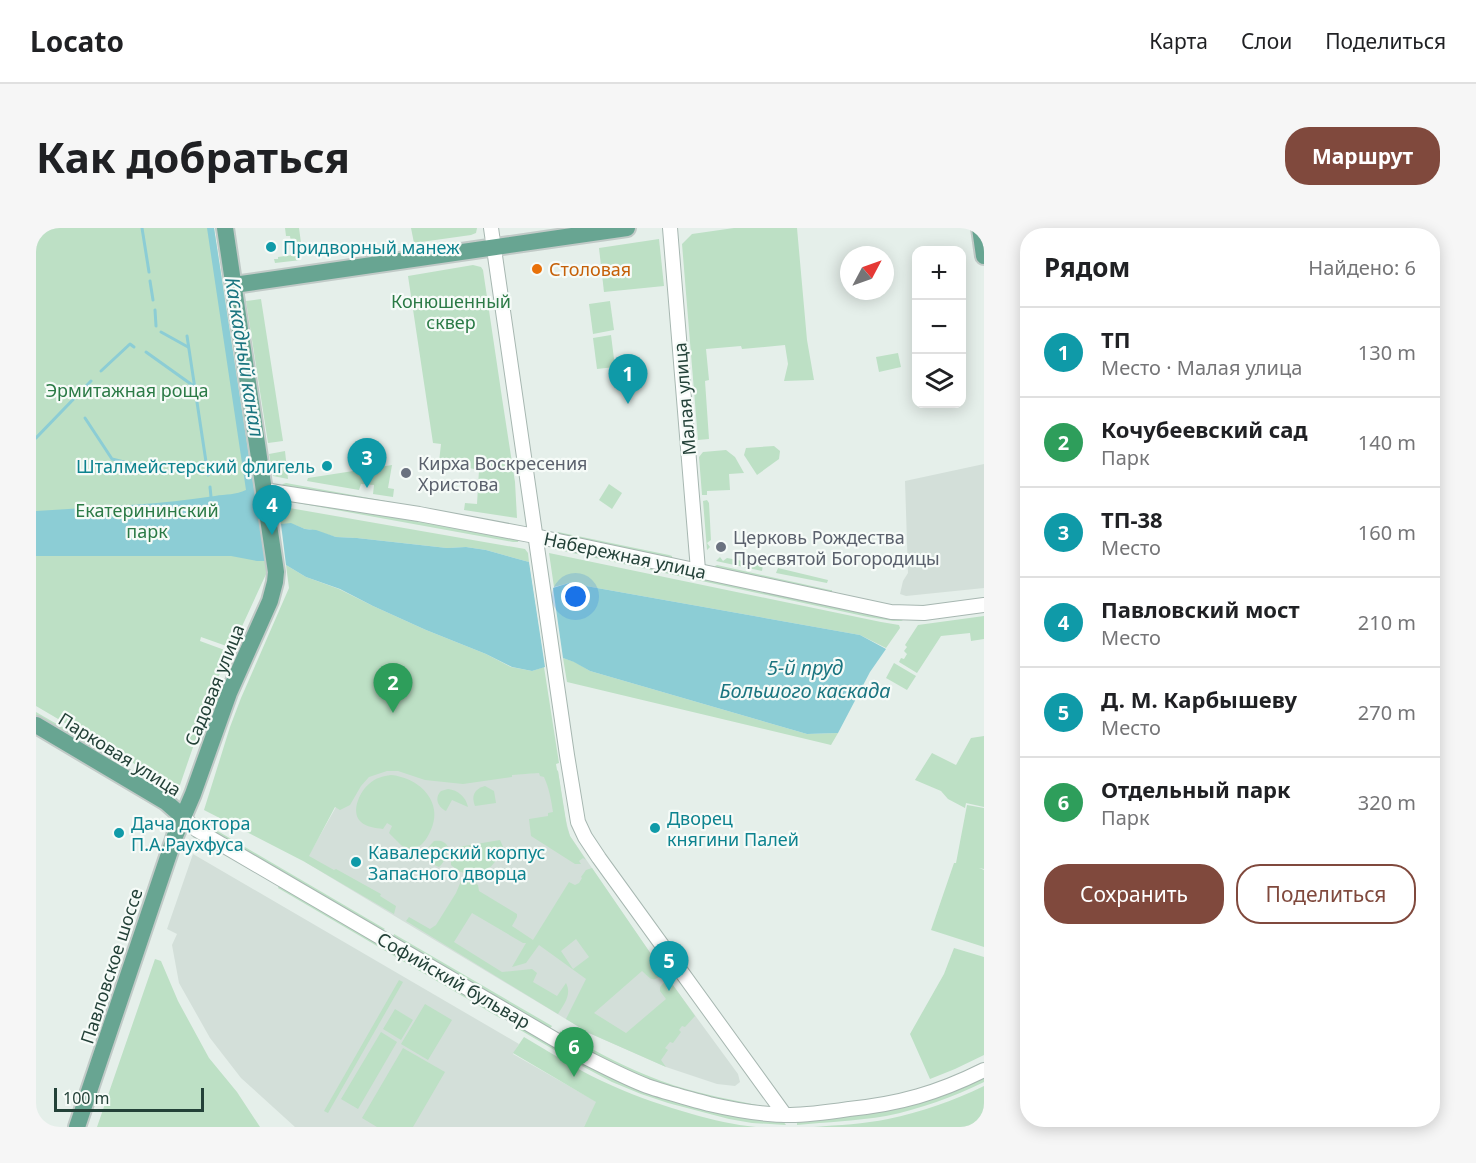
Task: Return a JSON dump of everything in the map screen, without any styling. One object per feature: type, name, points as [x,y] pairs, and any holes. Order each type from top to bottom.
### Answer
[{"type":"main road","points":[[225,228],[266,498]]},
{"type":"main road","points":[[234,285],[627,228]]},
{"type":"main road","points":[[980,228],[984,256]]},
{"type":"main road","name":"Садовая улица","points":[[183,817],[229,693],[270,601],[275,582],[276,566],[266,498]]},
{"type":"main road","name":"Парковая улица","points":[[36,725],[166,802],[183,817]]},
{"type":"main road","name":"Павловское шоссе","points":[[78,1127],[183,817]]},
{"type":"street","points":[[490,228],[578,822],[585,837],[785,1115]]},
{"type":"street","name":"Малая улица","points":[[670,228],[698,570]]},
{"type":"street","name":"Набережная улица","points":[[266,498],[419,514],[535,536],[891,612],[924,613],[984,605]]},
{"type":"street","name":"Софийский бульвар","points":[[183,817],[197,830],[585,1057],[617,1073],[672,1094],[721,1107],[785,1115],[861,1108],[901,1101],[930,1094],[984,1070]]},
{"type":"shaded area","points":[[984,464],[984,588],[906,596],[900,594],[903,581],[908,573],[905,481]]},
{"type":"shaded area","points":[[369,752],[522,774],[558,771],[570,836],[664,973],[738,1074],[740,1082],[735,1086],[717,1084],[666,1067],[589,1033],[305,862]]},
{"type":"shaded area","points":[[193,854],[519,1044],[513,1054],[597,1102],[584,1127],[295,1127],[241,1078],[210,1038],[179,983],[172,945],[177,934],[167,929]]},
{"type":"green space","name":"Екатерининский парк","points":[[36,228],[214,228],[267,572],[232,648],[201,637],[200,641],[230,652],[214,686],[180,785],[174,787],[36,706]]},
{"type":"green space","points":[[285,228],[299,228],[302,250],[298,251],[301,260],[275,263],[274,259],[278,257],[293,255],[290,236],[286,236]]},
{"type":"green space","name":"Конюшенный сквер","points":[[411,228],[477,228],[476,233],[471,235],[414,243]]},
{"type":"green space","points":[[734,228],[797,228],[807,340],[814,380],[784,381],[788,364],[785,345],[742,349],[741,346],[706,349],[709,380],[705,381],[709,439],[698,440],[682,244],[692,234]]},
{"type":"green space","points":[[659,239],[664,286],[604,292],[599,248]]},
{"type":"green space","name":"Конюшенный сквер","points":[[473,265],[483,270],[515,482],[517,518],[464,510],[465,503],[477,504],[479,470],[439,462],[441,444],[433,443],[408,276]]},
{"type":"green space","points":[[261,299],[283,441],[268,443],[246,301]]},
{"type":"green space","points":[[610,301],[614,330],[593,334],[589,304]]},
{"type":"green space","points":[[611,335],[615,367],[597,369],[593,338]]},
{"type":"green space","points":[[898,353],[901,367],[879,372],[876,357]]},
{"type":"green space","points":[[774,446],[780,451],[779,459],[757,475],[744,455],[746,448]]},
{"type":"green space","points":[[726,450],[735,457],[744,473],[729,474],[730,490],[707,491],[707,495],[702,495],[699,457],[703,452]]},
{"type":"green space","points":[[285,451],[288,479],[273,476],[269,454]]},
{"type":"green space","points":[[392,465],[388,488],[394,489],[393,497],[373,494],[374,485],[361,484],[359,490],[307,481],[308,478]]},
{"type":"green space","points":[[286,483],[391,502],[392,504],[281,486]]},
{"type":"green space","points":[[609,484],[622,493],[612,509],[599,500]]},
{"type":"green space","points":[[281,497],[519,538],[518,542],[513,542],[281,500]]},
{"type":"green space","points":[[707,500],[711,540],[707,543],[710,547],[707,550],[703,501]]},
{"type":"green space","points":[[278,506],[525,549],[529,562],[466,547],[447,548],[336,537],[295,525],[281,524]]},
{"type":"green space","points":[[558,532],[669,555],[672,559],[557,534]]},
{"type":"green space","points":[[554,545],[898,618],[903,621],[868,617],[586,556],[554,549]]},
{"type":"green space","points":[[549,553],[899,625],[900,628],[886,648],[860,635],[569,583],[554,587]]},
{"type":"green space","points":[[720,557],[723,561],[727,558],[763,565],[762,571],[716,561]]},
{"type":"green space","points":[[286,565],[306,577],[339,589],[511,667],[532,671],[544,667],[559,763],[556,764],[567,827],[570,836],[586,860],[583,858],[579,861],[581,864],[575,864],[531,836],[529,819],[548,816],[548,813],[553,812],[547,785],[544,777],[539,773],[512,775],[512,777],[463,784],[425,780],[398,771],[387,771],[369,777],[350,805],[340,810],[335,807],[309,856],[381,894],[380,896],[396,906],[394,914],[305,862],[204,810],[241,698],[289,588]]},
{"type":"green space","points":[[717,565],[832,590],[832,593],[714,569]]},
{"type":"green space","points":[[778,568],[828,580],[827,583],[776,573]]},
{"type":"green space","points":[[984,616],[984,639],[971,641],[970,633],[941,636],[917,673],[899,662],[907,654],[904,651],[907,647],[905,645],[918,625]]},
{"type":"green space","points":[[563,658],[590,671],[807,734],[838,733],[831,745],[567,682]]},
{"type":"green space","points":[[894,663],[916,676],[907,690],[886,678]]},
{"type":"green space","points":[[36,712],[124,763],[121,767],[36,717]]},
{"type":"green space","points":[[984,736],[984,807],[966,803],[965,808],[948,799],[941,791],[915,780],[932,753],[956,765],[971,738]]},
{"type":"green space","points":[[391,775],[412,781],[421,787],[428,794],[432,803],[434,813],[429,834],[422,844],[412,850],[402,846],[389,833],[392,826],[387,823],[383,829],[368,826],[361,822],[356,813],[360,796],[366,787],[376,779]]},
{"type":"green space","points":[[485,786],[494,791],[496,803],[475,806],[474,793]]},
{"type":"green space","points":[[448,789],[461,795],[468,807],[452,800],[446,811],[441,807],[438,797],[441,791]]},
{"type":"green space","points":[[967,805],[984,808],[984,869],[979,868],[984,870],[984,947],[931,930],[954,863],[956,863]]},
{"type":"green space","points":[[204,823],[385,929],[382,931],[203,826]]},
{"type":"green space","points":[[500,840],[504,849],[494,863],[481,873],[469,874],[451,865],[451,855],[458,847]]},
{"type":"green space","points":[[434,841],[442,841],[448,847],[443,863],[439,867],[431,863],[426,856],[426,850]]},
{"type":"green space","points":[[592,868],[664,973],[652,979],[642,971],[594,1013],[626,1033],[666,999],[660,987],[668,978],[695,1016],[685,1027],[682,1026],[679,1030],[681,1032],[673,1043],[670,1042],[665,1048],[668,1050],[661,1060],[666,1067],[589,1033],[566,1019],[586,979],[539,945],[526,963],[512,967],[526,943],[472,913],[454,942],[502,972],[532,969],[537,973],[533,982],[557,996],[566,983],[568,995],[558,1014],[406,921],[409,917],[430,929],[436,925],[461,881],[471,880],[478,885],[479,891],[517,914],[512,926],[533,940],[569,882],[575,885],[579,883],[586,870]],"holes":[[[576,939],[589,957],[573,969],[561,951]]]},
{"type":"green space","points":[[280,884],[503,1014],[500,1018],[278,888]]},
{"type":"green space","points":[[394,934],[552,1026],[549,1030],[393,938]]},
{"type":"green space","points":[[954,948],[984,957],[984,1055],[930,1079],[910,1034],[944,974]]},
{"type":"green space","points":[[155,959],[161,961],[178,1001],[209,1058],[237,1092],[260,1127],[97,1127]]},
{"type":"green space","points":[[399,980],[403,982],[328,1113],[324,1111]]},
{"type":"green space","points":[[425,1004],[452,1020],[428,1060],[401,1044]]},
{"type":"green space","points":[[395,1009],[413,1020],[401,1040],[383,1029]]},
{"type":"green space","points":[[517,1023],[582,1061],[783,1121],[786,1125],[729,1119],[641,1094],[580,1065],[515,1027]]},
{"type":"green space","points":[[560,1031],[613,1060],[660,1081],[703,1094],[762,1106],[759,1108],[674,1090],[619,1069],[559,1035]]},
{"type":"green space","points":[[381,1032],[397,1042],[358,1109],[341,1099]]},
{"type":"green space","points":[[524,1037],[601,1081],[633,1094],[700,1116],[756,1127],[584,1127],[596,1102],[513,1053]]},
{"type":"green space","points":[[403,1048],[445,1072],[413,1127],[377,1127],[362,1118]]},
{"type":"green space","points":[[984,1077],[984,1082],[961,1093],[899,1113],[864,1119],[797,1125],[797,1121],[886,1111],[919,1103]]},
{"type":"green space","points":[[984,1086],[984,1127],[814,1127],[870,1122],[900,1116],[949,1101]]},
{"type":"water","points":[[207,228],[214,228],[265,561],[231,556],[36,556],[36,511],[171,502],[235,494],[246,490]]},
{"type":"water","points":[[291,523],[336,537],[447,548],[466,547],[529,562],[545,667],[532,671],[512,667],[373,606],[340,589],[306,577],[286,565],[281,524]]},
{"type":"water","name":"5-й пруд Большого каскада","points":[[569,583],[860,635],[886,649],[870,672],[838,733],[807,734],[590,671],[563,658],[553,588]]},
{"type":"pier","points":[[529,559],[532,561],[548,666],[546,670]]},
{"type":"waterway","points":[[142,228],[149,272]]},
{"type":"waterway","points":[[150,281],[153,300]]},
{"type":"waterway","points":[[155,310],[156,326]]},
{"type":"waterway","points":[[161,332],[188,347]]},
{"type":"waterway","points":[[187,336],[208,475]]},
{"type":"waterway","points":[[101,371],[130,344],[134,347]]},
{"type":"waterway","points":[[146,352],[195,387]]},
{"type":"waterway","points":[[36,438],[91,381]]},
{"type":"waterway","points":[[85,418],[112,459],[148,468]]},
{"type":"waterway","points":[[210,487],[211,497]]},
{"type":"place","name":"Придворный манеж","points":[[271,247]]},
{"type":"place","name":"Столовая","points":[[537,269]]},
{"type":"place","name":"ТП","points":[[628,404]]},
{"type":"place","name":"Шталмейстерский флигель","points":[[327,466]]},
{"type":"place","name":"Кирха Воскресения Христова","points":[[406,473]]},
{"type":"place","name":"ТП-38","points":[[367,488]]},
{"type":"place","name":"Павловский мост","points":[[272,535]]},
{"type":"place","name":"Церковь Рождества Пресвятой Богородицы","points":[[721,547]]},
{"type":"place","name":"Кочубеевский сад","points":[[393,713]]},
{"type":"place","name":"Дворец княгини Палей","points":[[655,828]]},
{"type":"place","name":"Дача доктора П.А.Раухфуса","points":[[119,833]]},
{"type":"place","name":"Кавалерский корпус Запасного дворца","points":[[356,862]]},
{"type":"place","name":"Д. М. Карбышеву","points":[[669,991]]},
{"type":"place","name":"Отдельный парк","points":[[574,1077]]},
{"type":"water label","name":"Каскадный канал","points":[[245,357]]},
{"type":"park label","name":"Эрмитажная роща","points":[[127,390]]}]
